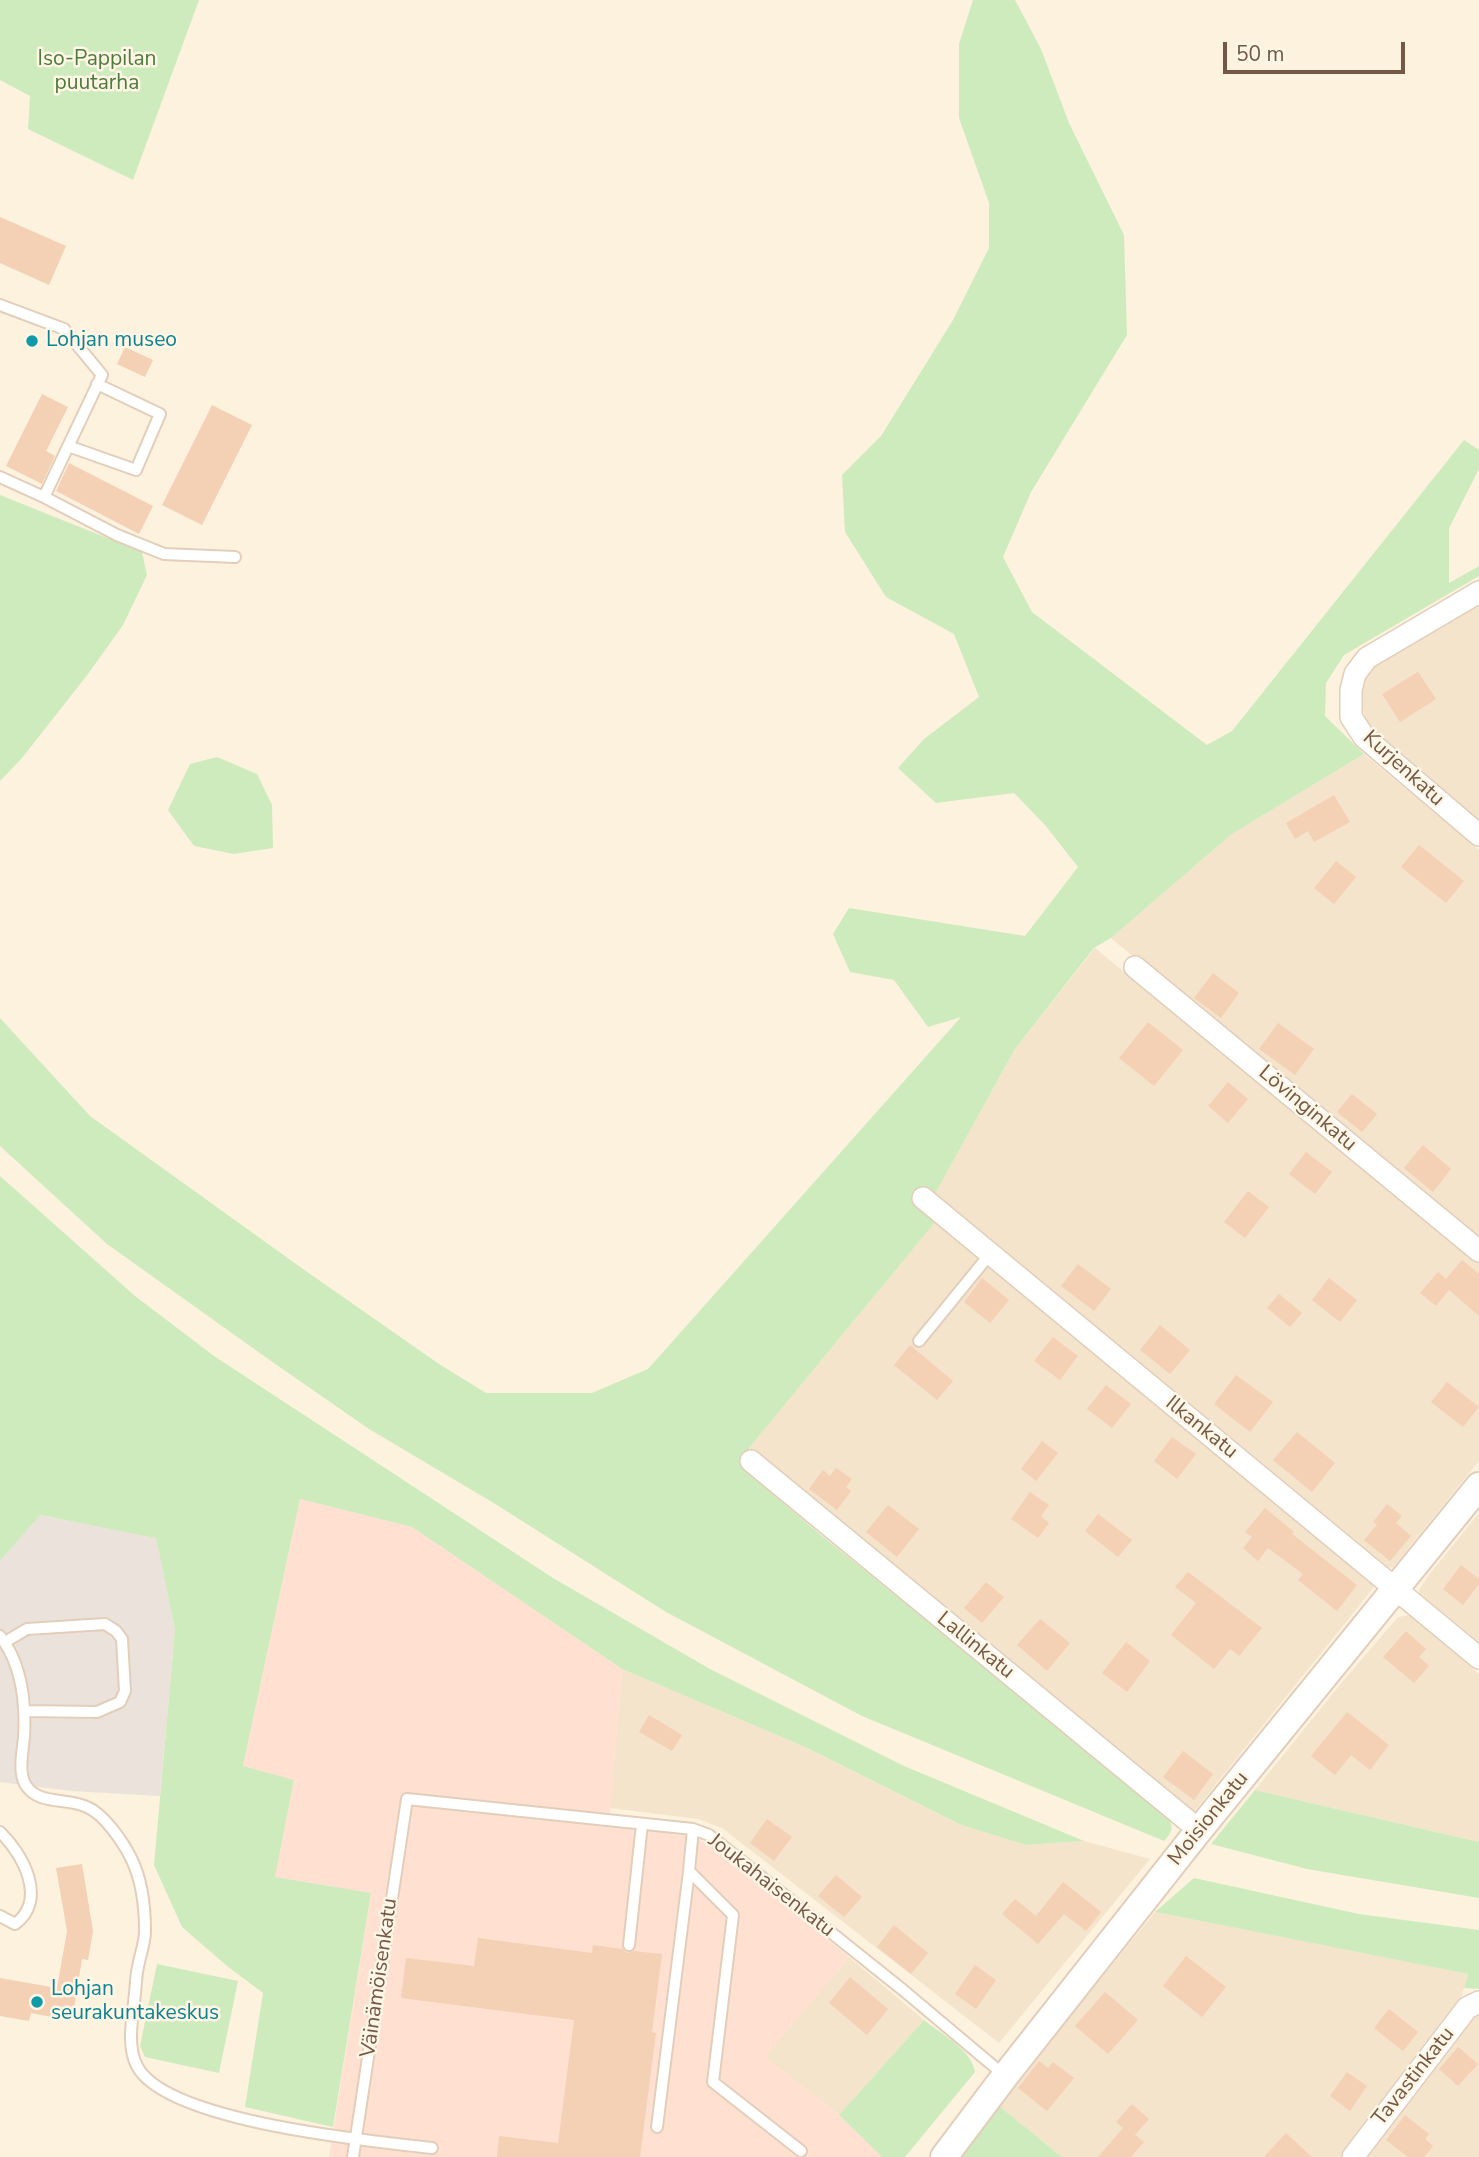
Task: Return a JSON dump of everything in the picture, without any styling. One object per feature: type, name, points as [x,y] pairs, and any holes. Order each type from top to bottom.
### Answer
[{"type":"street","name":"Kurjenkatu","points":[[1479,592],[1367,658],[1355,674],[1351,691],[1351,717],[1364,737],[1479,835]]},
{"type":"street","name":"Lövinginkatu","points":[[1135,967],[1479,1251]]},
{"type":"street","name":"Ilkankatu","points":[[923,1198],[1479,1658]]},
{"type":"street","name":"Lallinkatu","points":[[751,1461],[1199,1830]]},
{"type":"street","name":"Moisionkatu","points":[[944,2157],[1004,2076],[1199,1830],[1479,1486]]},
{"type":"street","name":"Tavastinkatu","points":[[1353,2157],[1467,2008],[1479,2002]]},
{"type":"lane","points":[[0,305],[65,329],[102,375],[44,497]]},
{"type":"lane","points":[[68,446],[136,470],[160,414],[97,384]]},
{"type":"lane","points":[[0,477],[117,535],[164,554],[235,557]]},
{"type":"lane","points":[[919,1341],[990,1255]]},
{"type":"lane","points":[[25,1711],[97,1712],[120,1702],[125,1690],[122,1639],[116,1631],[104,1624],[27,1629],[2,1639],[22,1681],[25,1711],[22,1763],[24,1782],[36,1796],[88,1807],[116,1832],[132,1861],[142,1890],[145,1933],[137,1968],[132,2050],[137,2066],[146,2079],[171,2095],[228,2115],[316,2134],[432,2148]]},
{"type":"lane","name":"Väinämöisenkatu","points":[[354,2157],[407,1798]]},
{"type":"lane","name":"Joukahaisenkatu","points":[[407,1798],[693,1829],[709,1835],[903,1990],[1004,2076]]},
{"type":"lane","points":[[628,1945],[642,1824]]},
{"type":"lane","points":[[657,2127],[693,1829]]},
{"type":"lane","points":[[0,1832],[11,1842],[27,1868],[30,1891],[28,1912],[23,1918],[15,1924],[0,1916]]},
{"type":"lane","points":[[689,1871],[733,1915],[713,2082],[802,2151]]},
{"type":"shaded area","points":[[1479,603],[1479,821],[1382,743],[1366,721],[1361,701],[1365,681],[1376,663]]},
{"type":"shaded area","points":[[1364,754],[1479,850],[1479,1242],[1111,938],[1232,834]]},
{"type":"shaded area","points":[[1095,948],[1479,1263],[1479,1461],[1393,1567],[1381,1565],[935,1194],[1015,1049]]},
{"type":"shaded area","points":[[937,1220],[1374,1581],[1374,1587],[1192,1814],[749,1448]]},
{"type":"shaded area","points":[[300,1499],[412,1527],[622,1669],[609,1824],[689,1836],[711,1845],[849,1957],[765,2057],[839,2115],[882,2157],[329,2157],[371,1894],[275,1877],[294,1780],[243,1767]]},
{"type":"shaded area","points":[[1479,1513],[1479,1645],[1420,1595],[1419,1590]]},
{"type":"shaded area","points":[[39,1515],[156,1537],[175,1630],[160,1796],[71,1791],[0,1782],[0,1561]]},
{"type":"shaded area","points":[[1410,1615],[1479,1674],[1479,1842],[1255,1790],[1398,1617]]},
{"type":"shaded area","points":[[622,1669],[805,1747],[961,1825],[1026,1845],[1084,1841],[1150,1859],[999,2043],[722,1828],[698,1819],[610,1808]]},
{"type":"shaded area","points":[[1155,1912],[1468,1974],[1459,2005],[1343,2157],[1062,2157],[998,2105]]},
{"type":"shaded area","points":[[849,1957],[924,2020],[839,2115],[764,2057]]},
{"type":"shaded area","points":[[1479,2011],[1479,2157],[1363,2157],[1470,2016]]},
{"type":"green space","name":"Iso-Pappilan puutarha","points":[[0,0],[199,0],[133,180],[28,129],[30,96],[0,80]]},
{"type":"green space","points":[[973,0],[1015,0],[1041,49],[1069,123],[1124,235],[1127,335],[1031,492],[1003,557],[1032,612],[1207,745],[1232,731],[1464,440],[1479,450],[1479,469],[1449,528],[1449,583],[1479,566],[1479,576],[1344,655],[1326,683],[1325,716],[1364,754],[1232,834],[1111,938],[1094,948],[1015,1049],[935,1194],[937,1220],[749,1448],[748,1473],[1169,1816],[1171,1830],[1164,1841],[862,1716],[666,1612],[492,1502],[369,1429],[271,1361],[107,1244],[0,1146],[0,1018],[90,1116],[439,1364],[486,1393],[592,1393],[648,1369],[961,1017],[928,1027],[894,980],[850,972],[833,934],[849,908],[1025,936],[1078,867],[1045,825],[1014,793],[936,803],[898,768],[924,739],[979,697],[954,634],[886,597],[845,532],[842,475],[881,436],[953,320],[989,248],[989,203],[959,118],[959,44]]},
{"type":"green space","points":[[0,495],[142,552],[147,575],[123,625],[22,758],[0,781]]},
{"type":"green space","points":[[217,757],[257,774],[272,805],[273,848],[234,854],[194,846],[168,810],[190,764]]},
{"type":"green space","points":[[0,1176],[135,1296],[214,1356],[553,1578],[710,1669],[904,1766],[1084,1841],[1026,1845],[961,1825],[805,1747],[622,1669],[412,1527],[300,1499],[243,1766],[294,1780],[275,1877],[371,1893],[333,2127],[245,2107],[263,1993],[182,1927],[154,1865],[175,1630],[156,1538],[40,1515],[0,1561]]},
{"type":"green space","points":[[1255,1790],[1479,1842],[1479,1898],[1307,1869],[1211,1844]]},
{"type":"green space","points":[[1194,1878],[1359,1914],[1479,1930],[1479,1989],[1464,1988],[1468,1974],[1155,1912]]},
{"type":"green space","points":[[157,1964],[238,1981],[219,2073],[145,2057],[140,2046]]},
{"type":"green space","points":[[924,2020],[962,2050],[973,2064],[975,2072],[905,2157],[882,2157],[839,2115]]},
{"type":"green space","points":[[998,2105],[1062,2157],[957,2157]]},
{"type":"building","points":[[0,217],[66,246],[49,285],[0,263]]},
{"type":"building","points":[[125,347],[153,360],[145,377],[117,364]]},
{"type":"building","points":[[42,394],[68,407],[46,451],[55,456],[42,484],[6,466]]},
{"type":"building","points":[[212,405],[252,425],[202,525],[162,505]]},
{"type":"building","points":[[69,463],[153,506],[139,534],[56,491]]},
{"type":"building","points":[[1418,672],[1436,699],[1400,722],[1382,694]]},
{"type":"building","points":[[1334,795],[1350,822],[1314,842],[1308,831],[1295,839],[1286,823]]},
{"type":"building","points":[[1419,845],[1464,881],[1446,903],[1401,867]]},
{"type":"building","points":[[1336,861],[1356,877],[1334,904],[1314,888]]},
{"type":"building","points":[[1213,973],[1239,993],[1221,1018],[1194,998]]},
{"type":"building","points":[[1148,1022],[1183,1050],[1154,1086],[1119,1058]]},
{"type":"building","points":[[1278,1023],[1314,1049],[1295,1075],[1259,1049]]},
{"type":"building","points":[[1228,1082],[1248,1099],[1228,1123],[1208,1106]]},
{"type":"building","points":[[1352,1094],[1377,1114],[1362,1132],[1337,1112]]},
{"type":"building","points":[[1423,1145],[1451,1169],[1433,1192],[1404,1168]]},
{"type":"building","points":[[1306,1152],[1332,1172],[1315,1194],[1289,1174]]},
{"type":"building","points":[[1248,1191],[1269,1207],[1245,1238],[1224,1222]]},
{"type":"building","points":[[1462,1260],[1479,1274],[1479,1316],[1449,1290],[1436,1306],[1420,1293],[1438,1272],[1446,1279]]},
{"type":"building","points":[[1078,1264],[1111,1289],[1094,1311],[1061,1286]]},
{"type":"building","points":[[982,1278],[1009,1300],[990,1323],[964,1302]]},
{"type":"building","points":[[1329,1278],[1357,1300],[1340,1322],[1312,1300]]},
{"type":"building","points":[[1279,1294],[1302,1313],[1290,1327],[1267,1308]]},
{"type":"building","points":[[1160,1325],[1190,1350],[1170,1374],[1140,1350]]},
{"type":"building","points":[[1053,1337],[1078,1356],[1060,1380],[1034,1361]]},
{"type":"building","points":[[910,1345],[953,1381],[937,1400],[894,1365]]},
{"type":"building","points":[[1236,1375],[1273,1402],[1250,1432],[1214,1404]]},
{"type":"building","points":[[1447,1382],[1479,1407],[1463,1427],[1431,1402]]},
{"type":"building","points":[[1106,1385],[1131,1404],[1112,1428],[1087,1409]]},
{"type":"building","points":[[1297,1432],[1335,1463],[1312,1492],[1273,1460]]},
{"type":"building","points":[[1172,1437],[1196,1454],[1177,1479],[1154,1461]]},
{"type":"building","points":[[1042,1441],[1058,1453],[1036,1481],[1021,1469]]},
{"type":"building","points":[[836,1468],[852,1479],[846,1487],[851,1491],[837,1510],[809,1489],[823,1470],[830,1476]]},
{"type":"building","points":[[1030,1492],[1049,1505],[1041,1516],[1049,1523],[1038,1538],[1011,1519]]},
{"type":"building","points":[[1387,1504],[1402,1516],[1396,1523],[1411,1536],[1390,1561],[1364,1540],[1377,1525],[1373,1522]]},
{"type":"building","points":[[888,1505],[919,1529],[897,1557],[866,1532]]},
{"type":"building","points":[[1265,1508],[1294,1532],[1292,1534],[1357,1585],[1337,1611],[1298,1580],[1303,1574],[1268,1548],[1258,1561],[1243,1548],[1252,1537],[1245,1532]]},
{"type":"building","points":[[1098,1514],[1132,1540],[1118,1557],[1085,1531]]},
{"type":"building","points":[[1461,1565],[1479,1579],[1479,1584],[1463,1605],[1443,1589]]},
{"type":"building","points":[[1188,1572],[1262,1628],[1239,1656],[1230,1649],[1214,1669],[1171,1635],[1196,1603],[1175,1587]]},
{"type":"building","points":[[986,1582],[1004,1597],[982,1623],[964,1608]]},
{"type":"building","points":[[1040,1619],[1070,1643],[1047,1671],[1017,1645]]},
{"type":"building","points":[[1406,1631],[1426,1649],[1419,1657],[1429,1666],[1414,1683],[1383,1657]]},
{"type":"building","points":[[1126,1642],[1150,1661],[1127,1692],[1102,1673]]},
{"type":"building","points":[[1347,1712],[1389,1745],[1370,1770],[1351,1755],[1335,1775],[1311,1756]]},
{"type":"building","points":[[649,1715],[682,1735],[672,1751],[639,1732]]},
{"type":"building","points":[[1183,1751],[1213,1774],[1194,1800],[1163,1777]]},
{"type":"building","points":[[767,1819],[792,1837],[774,1861],[750,1843]]},
{"type":"building","points":[[82,1864],[93,1931],[88,1960],[82,1959],[72,2021],[31,2013],[29,2021],[0,2016],[0,1978],[57,1988],[67,1931],[56,1868]]},
{"type":"building","points":[[836,1875],[862,1897],[844,1917],[818,1896]]},
{"type":"building","points":[[1063,1882],[1101,1912],[1086,1931],[1064,1914],[1038,1944],[1002,1914],[1015,1899],[1036,1916]]},
{"type":"building","points":[[894,1925],[928,1953],[911,1974],[877,1947]]},
{"type":"building","points":[[478,1938],[592,1953],[593,1945],[622,1949],[627,1953],[634,1951],[662,1954],[652,2032],[656,2033],[640,2157],[497,2157],[499,2136],[558,2143],[574,2020],[401,1998],[406,1958],[474,1966]]},
{"type":"building","points":[[1186,1956],[1226,1987],[1202,2017],[1163,1986]]},
{"type":"building","points":[[975,1965],[996,1980],[976,2009],[955,1994]]},
{"type":"building","points":[[850,1977],[888,2009],[867,2035],[829,2003]]},
{"type":"building","points":[[1105,1992],[1138,2020],[1108,2054],[1075,2026]]},
{"type":"building","points":[[1389,2009],[1418,2032],[1403,2051],[1374,2028]]},
{"type":"building","points":[[1458,2047],[1478,2064],[1458,2086],[1439,2069]]},
{"type":"building","points":[[1039,2061],[1048,2068],[1053,2062],[1074,2078],[1047,2111],[1018,2088]]},
{"type":"building","points":[[1347,2072],[1367,2086],[1350,2111],[1330,2096]]},
{"type":"building","points":[[1132,2104],[1149,2119],[1135,2135],[1144,2142],[1131,2157],[1098,2157],[1123,2128],[1116,2122]]},
{"type":"building","points":[[1405,2115],[1429,2134],[1425,2139],[1433,2146],[1424,2157],[1408,2157],[1386,2140]]},
{"type":"building","points":[[1286,2133],[1312,2157],[1264,2157]]},
{"type":"place","name":"Lohjan museo","points":[[32,341]]},
{"type":"place","name":"Lohjan seurakuntakeskus","points":[[37,2002]]}]
